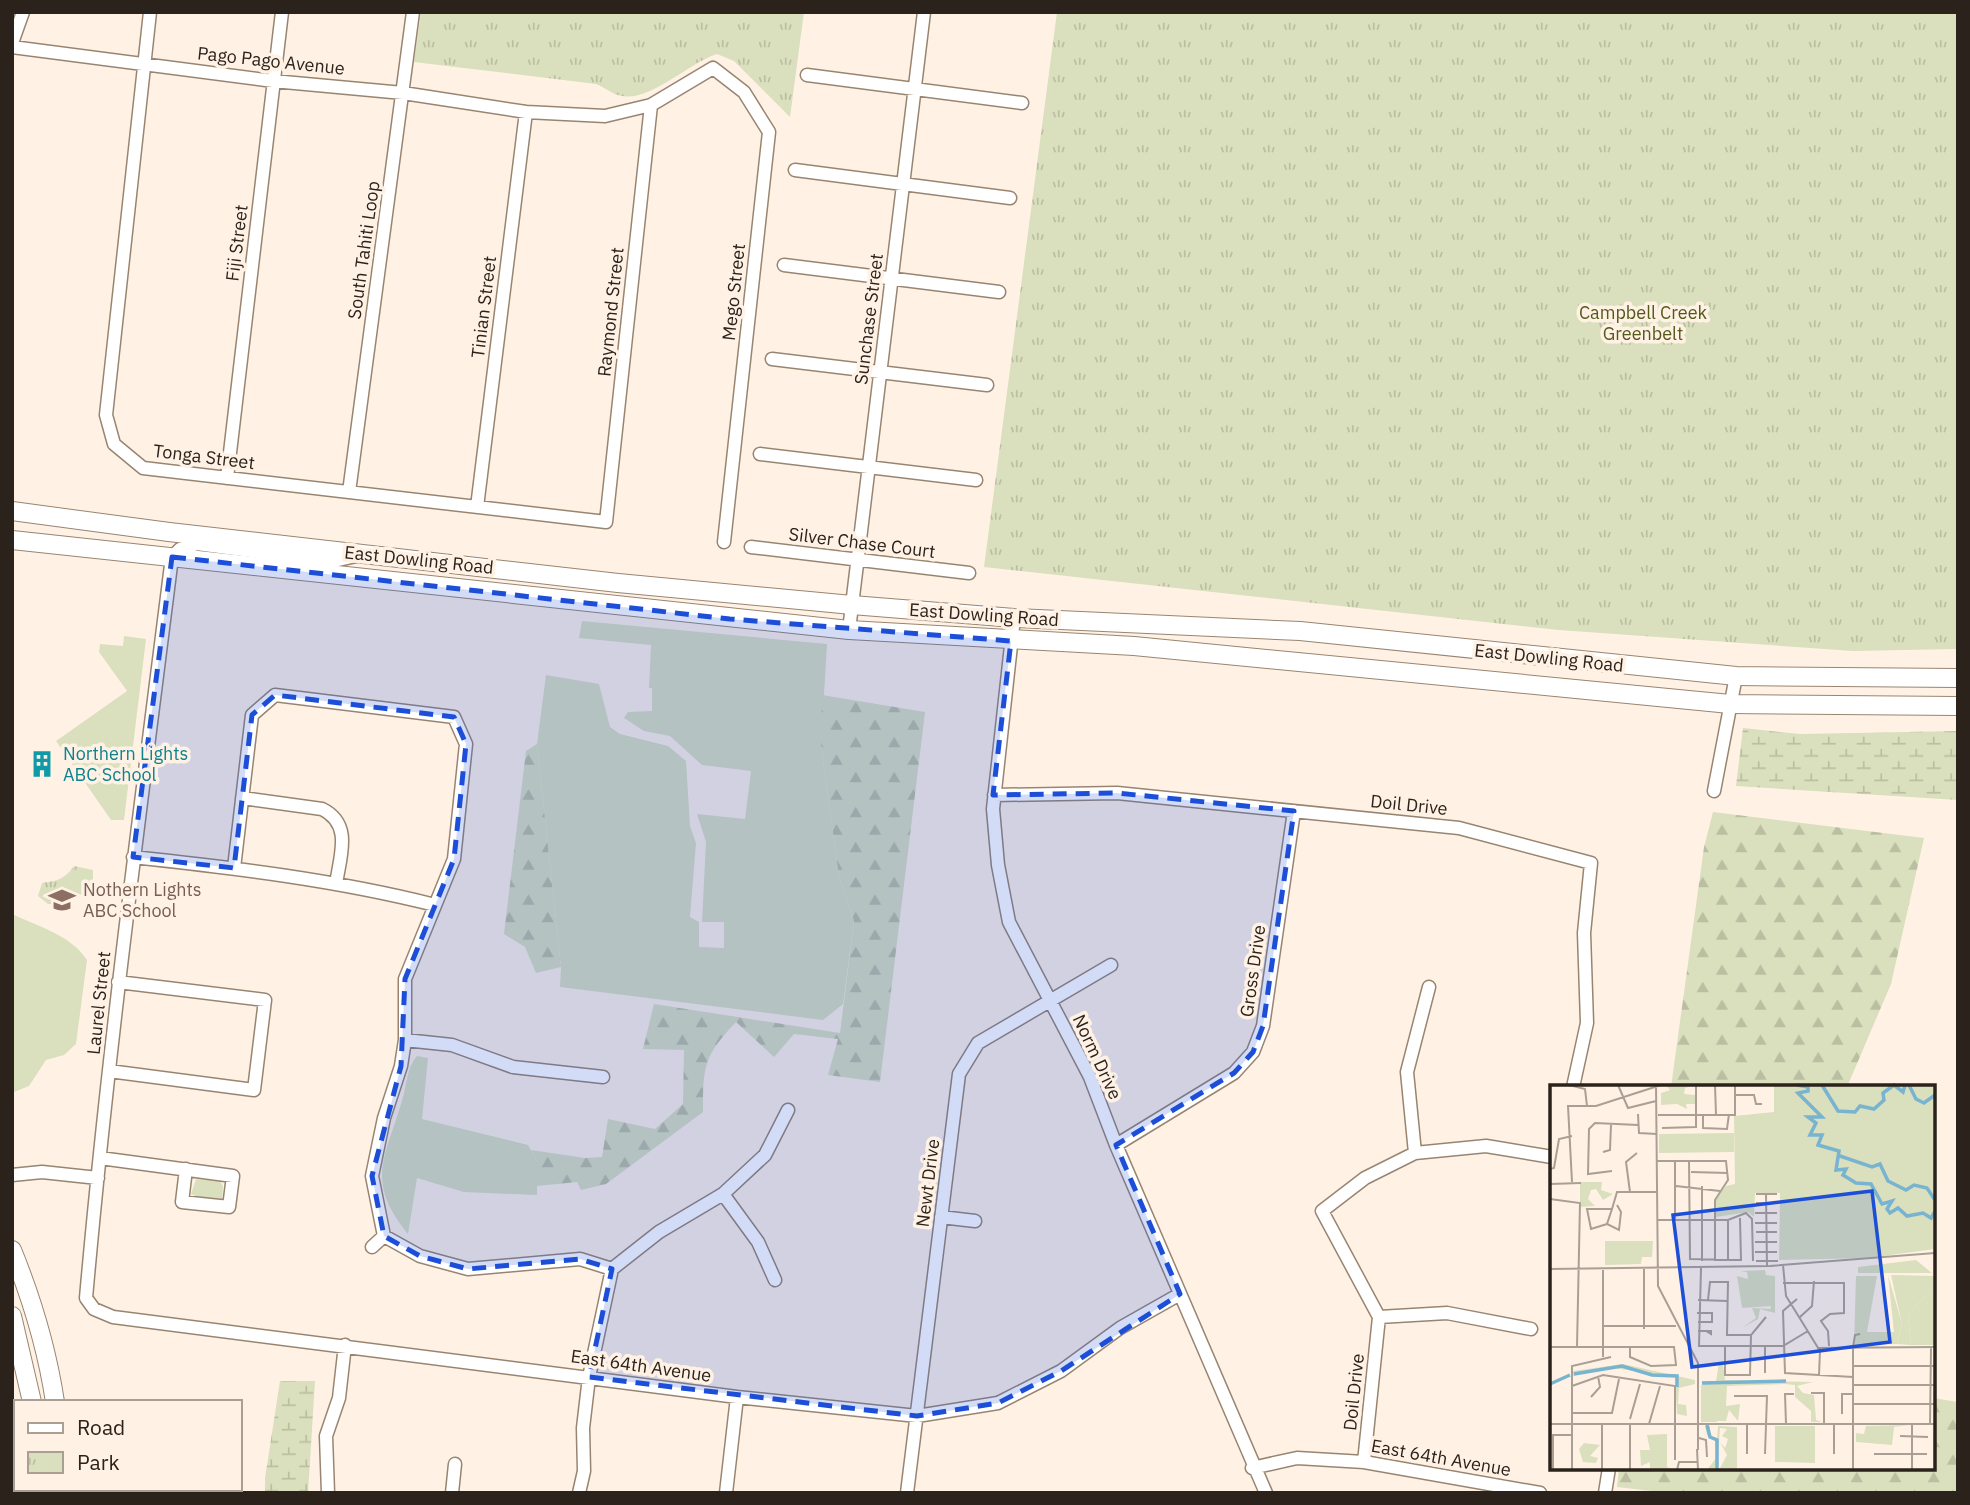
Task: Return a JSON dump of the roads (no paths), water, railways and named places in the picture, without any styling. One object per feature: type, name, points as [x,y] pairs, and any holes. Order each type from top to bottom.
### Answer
[{"type":"main road","name":"East Dowling Road","points":[[12,511],[364,554],[852,606],[1014,618],[1300,631],[1736,676],[1958,678]]},
{"type":"main road","name":"East Dowling Road","points":[[12,540],[717,618],[849,630],[1134,646],[1730,704],[1958,706]]},
{"type":"main road","points":[[12,1250],[34,1309],[55,1400]]},
{"type":"main road","points":[[12,1316],[32,1400]]},
{"type":"street","points":[[12,45],[22,23],[23,12]]},
{"type":"street","name":"Tonga Street","points":[[150,12],[107,415],[114,444],[143,468],[606,522]]},
{"type":"street","name":"Fiji Street","points":[[227,478],[282,12]]},
{"type":"street","name":"South Tahiti Loop","points":[[349,492],[413,12]]},
{"type":"street","name":"Sunchase Street","points":[[849,630],[925,12]]},
{"type":"street","name":"Pago Pago Avenue","points":[[12,45],[273,81],[403,93],[526,112],[605,116],[651,105],[713,68]]},
{"type":"street","name":"Mego Street","points":[[713,68],[744,92],[769,132],[724,542]]},
{"type":"street","points":[[807,75],[1022,103]]},
{"type":"street","name":"Raymond Street","points":[[606,522],[651,105]]},
{"type":"street","name":"Tinian Street","points":[[477,507],[526,112]]},
{"type":"street","points":[[795,170],[1010,198]]},
{"type":"street","points":[[784,265],[999,292]]},
{"type":"street","points":[[772,359],[987,385]]},
{"type":"street","points":[[760,454],[976,480]]},
{"type":"street","points":[[172,557],[180,549],[197,544],[318,561],[334,561],[364,554]]},
{"type":"street","name":"Silver Chase Court","points":[[751,547],[969,573]]},
{"type":"street","name":"Laurel Street","points":[[87,1286],[118,982],[172,557]]},
{"type":"street","name":"Norm Drive","points":[[1014,618],[994,794],[995,842],[1009,922],[1090,1077],[1116,1145],[1252,1468],[1265,1493]]},
{"type":"street","points":[[1714,791],[1736,676]]},
{"type":"street","points":[[234,868],[252,715],[275,695],[454,718],[466,744],[454,859],[405,979],[405,1040],[372,1176],[384,1236]]},
{"type":"street","name":"Doil Drive","points":[[994,794],[1116,793],[1459,828],[1591,863],[1584,933],[1587,1023],[1573,1085]]},
{"type":"street","points":[[242,798],[322,809],[334,815],[343,829],[336,884]]},
{"type":"street","name":"Gross Drive","points":[[1116,1145],[1234,1073],[1253,1052],[1263,1026],[1294,811]]},
{"type":"street","points":[[133,857],[234,868],[336,884],[435,905]]},
{"type":"street","name":"Newt Drive","points":[[907,1493],[959,1073],[978,1043],[1111,965]]},
{"type":"street","points":[[109,1071],[254,1090],[265,1000],[118,982]]},
{"type":"street","points":[[1415,1153],[1407,1072],[1429,987]]},
{"type":"street","points":[[405,1040],[452,1045],[513,1067],[603,1077]]},
{"type":"street","points":[[579,1493],[584,1471],[583,1428],[589,1377],[612,1269],[659,1232],[723,1194],[765,1155],[788,1110]]},
{"type":"street","points":[[1531,1329],[1447,1313],[1379,1317],[1322,1211],[1365,1178],[1415,1153],[1486,1146],[1550,1157]]},
{"type":"street","points":[[100,1158],[186,1169],[233,1176],[229,1208],[182,1202],[186,1169]]},
{"type":"street","points":[[12,1175],[42,1172],[97,1178]]},
{"type":"street","points":[[723,1194],[758,1241],[775,1280]]},
{"type":"street","points":[[941,1217],[975,1221]]},
{"type":"street","points":[[372,1247],[384,1236]]},
{"type":"street","points":[[384,1236],[421,1256],[468,1269],[580,1259],[612,1269]]},
{"type":"street","name":"East 64th Avenue","points":[[87,1286],[86,1298],[94,1309],[113,1317],[737,1397],[917,1416],[998,1403],[1061,1371],[1120,1328],[1181,1294]]},
{"type":"street","name":"Doil Drive","points":[[1364,1462],[1379,1317]]},
{"type":"street","points":[[328,1493],[326,1436],[339,1398],[345,1345]]},
{"type":"street","points":[[726,1493],[737,1397]]},
{"type":"street","name":"East 64th Avenue","points":[[1252,1468],[1297,1458],[1364,1462],[1541,1493]]},
{"type":"street","points":[[452,1493],[455,1464]]},
{"type":"street","points":[[1605,1493],[1609,1470]]},
{"type":"place","name":"Northern Lights ABC School","points":[[42,764]]},
{"type":"place","name":"Nothern Lights ABC School","points":[[62,900]]},
{"type":"park label","name":"Campbell Creek Greenbelt","points":[[1643,323]]}]
